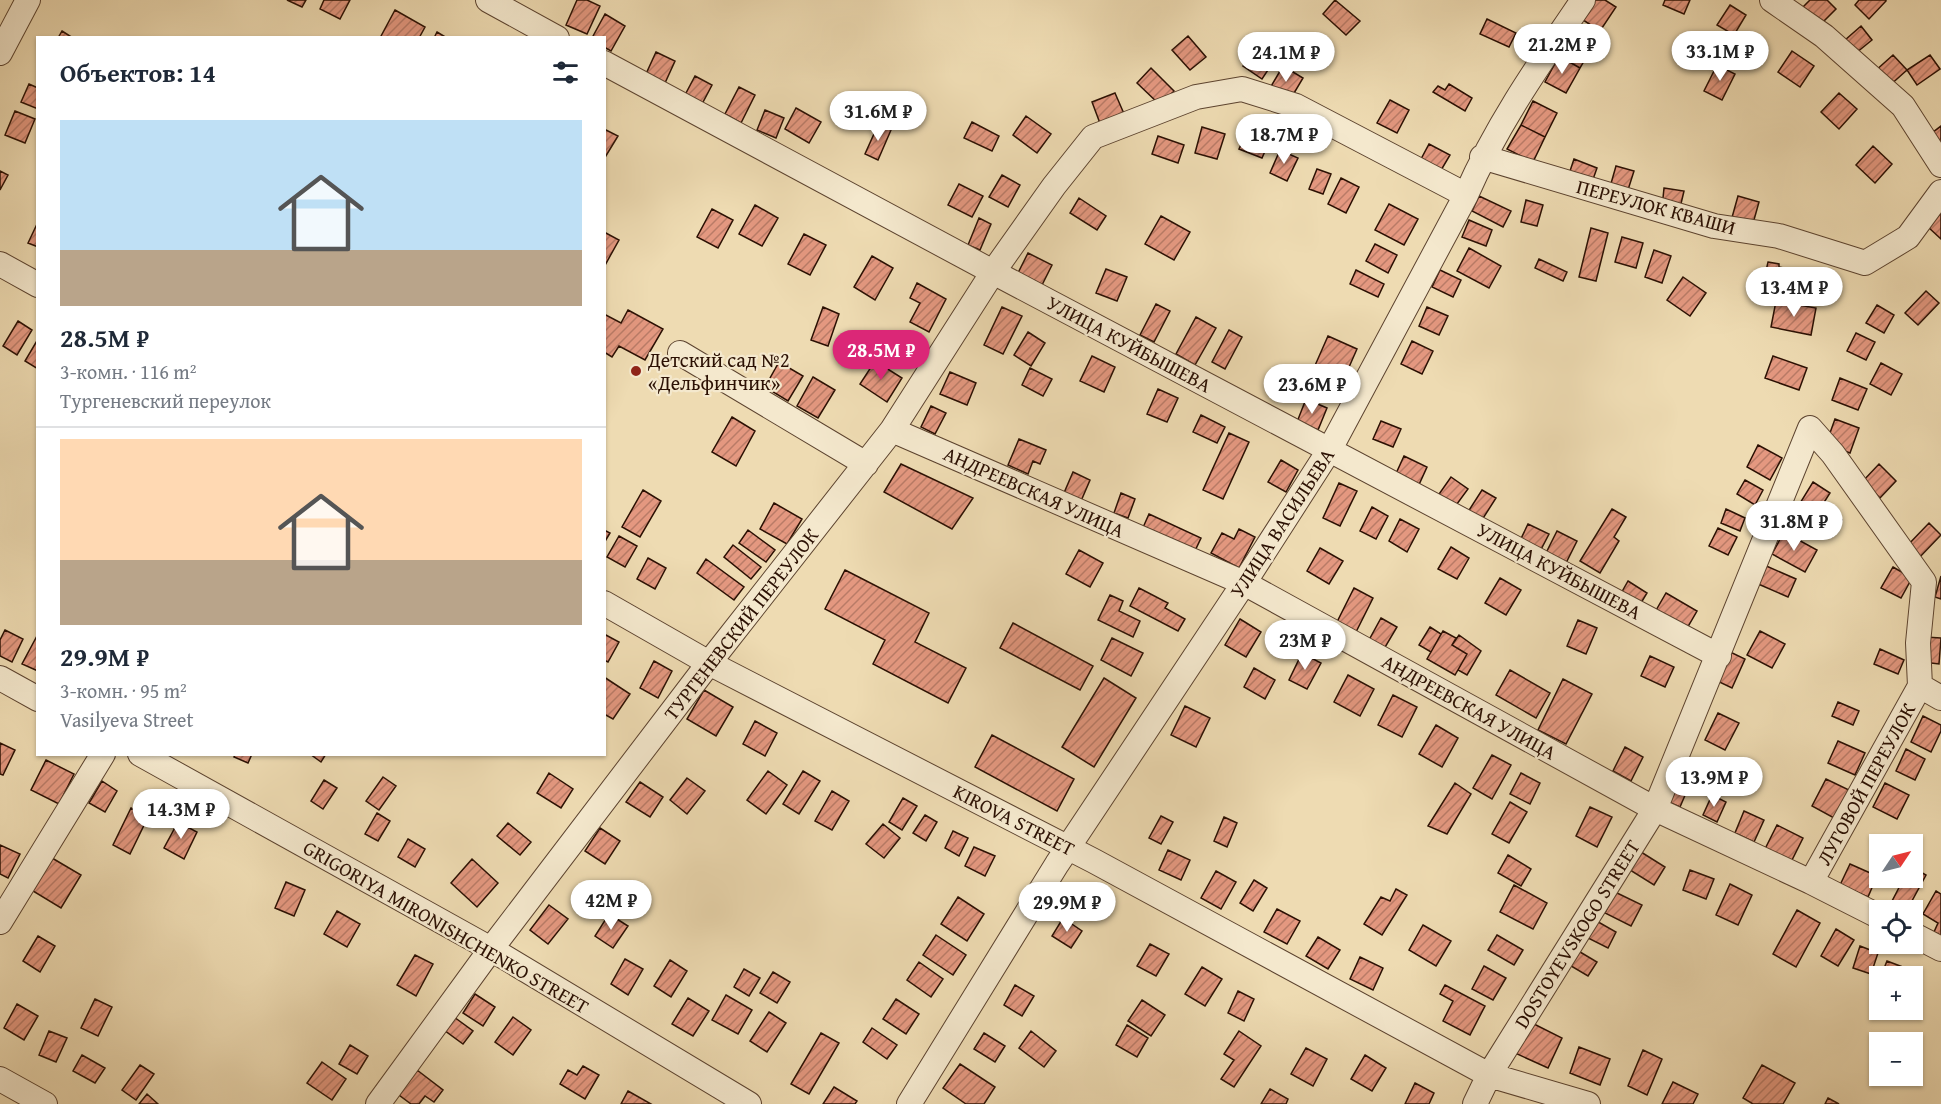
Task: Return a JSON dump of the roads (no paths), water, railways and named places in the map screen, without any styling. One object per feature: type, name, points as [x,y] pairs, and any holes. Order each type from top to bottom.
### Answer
[{"type":"street","points":[[0,53],[28,0]]},
{"type":"street","points":[[488,0],[524,30],[549,36]]},
{"type":"street","name":"УЛИЦА ВАСИЛЬЕВА","points":[[909,1104],[1068,848],[1330,449],[1466,195],[1482,157],[1522,88],[1583,0]]},
{"type":"street","points":[[1772,0],[1824,36],[1902,106],[1941,165]]},
{"type":"street","name":"УЛИЦА КУЙБЫШЕВА","points":[[606,64],[993,272],[1719,656]]},
{"type":"street","name":"ТУРГЕНЕВСКИЙ ПЕРЕУЛОК","points":[[378,1104],[491,949],[709,663],[892,430],[993,272],[1092,137],[1196,97],[1242,89],[1296,106],[1466,195]]},
{"type":"street","name":"ПЕРЕУЛОК КВАШИ","points":[[1482,157],[1714,226],[1779,236],[1865,263],[1908,237],[1941,192]]},
{"type":"street","points":[[0,264],[36,284]]},
{"type":"street","points":[[680,353],[866,465]]},
{"type":"street","name":"DOSTOYEVSKOGO STREET","points":[[1475,1104],[1489,1075],[1655,809],[1810,428],[1833,454],[1924,582],[1918,643],[1930,692]]},
{"type":"street","name":"АНДРЕЕВСКАЯ УЛИЦА","points":[[892,430],[1244,583],[1655,809],[1869,911]]},
{"type":"street","name":"KIROVA STREET","points":[[606,604],[709,663],[1068,848],[1489,1075],[1588,1104]]},
{"type":"street","points":[[0,678],[36,698]]},
{"type":"street","name":"ЛУГОВОЙ ПЕРЕУЛОК","points":[[1811,882],[1930,692]]},
{"type":"street","points":[[0,922],[102,756]]},
{"type":"street","name":"GRIGORIYA MIRONISHCHENKO STREET","points":[[144,756],[491,949],[749,1104]]},
{"type":"street","points":[[1923,940],[1941,949]]},
{"type":"street","points":[[0,1079],[45,1104]]},
{"type":"place","name":"Детский сад №2 «Дельфинчик»","points":[[636,371]]}]
